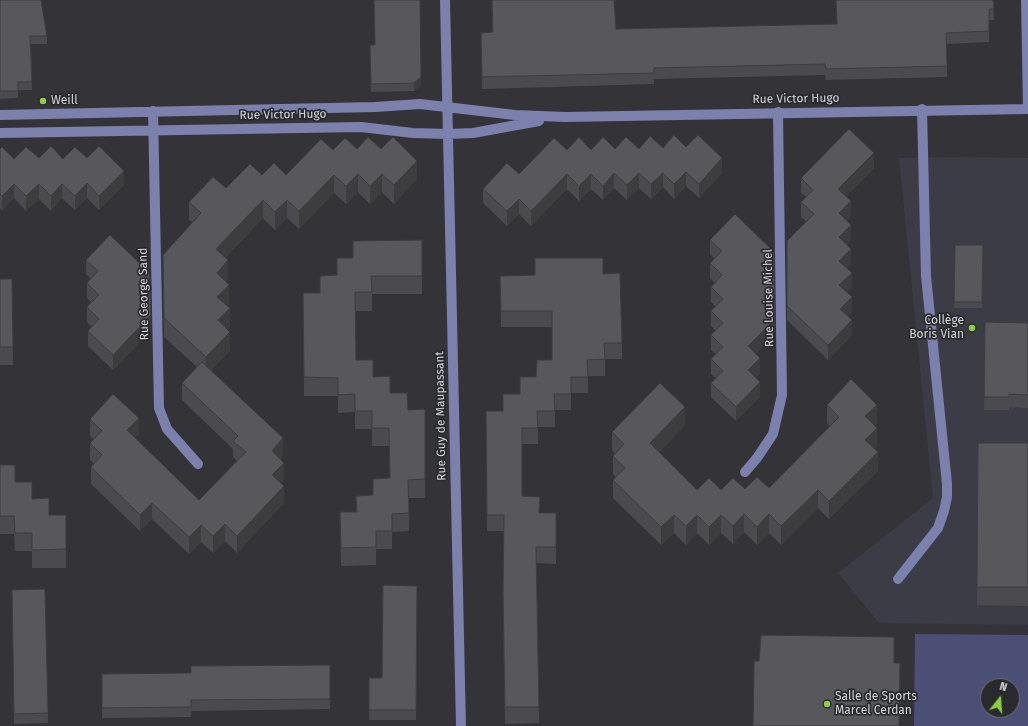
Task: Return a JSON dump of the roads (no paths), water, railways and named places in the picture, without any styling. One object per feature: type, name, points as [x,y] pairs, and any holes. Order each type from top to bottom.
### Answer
[{"type":"street","name":"Rue Guy de Maupassant","points":[[445,0],[461,726]]},
{"type":"street","points":[[1026,0],[1028,109]]},
{"type":"street","name":"Rue Victor Hugo","points":[[0,115],[375,107],[420,104],[515,115],[565,117],[922,109],[1028,109]]},
{"type":"street","points":[[898,579],[938,528],[947,497],[947,484],[926,276],[922,109]]},
{"type":"street","name":"Rue George Sand","points":[[153,111],[159,408],[167,429],[198,464]]},
{"type":"street","name":"Rue Louise Michel","points":[[745,472],[757,458],[773,434],[782,395],[778,112]]},
{"type":"street","name":"Rue Victor Hugo","points":[[0,133],[361,127],[413,133],[473,134],[524,122],[565,117]]},
{"type":"place","name":"Weill","points":[[43,101]]},
{"type":"place","name":"Collège Boris Vian","points":[[972,328]]},
{"type":"place","name":"Salle de Sports Marcel Cerdan","points":[[827,704]]}]
